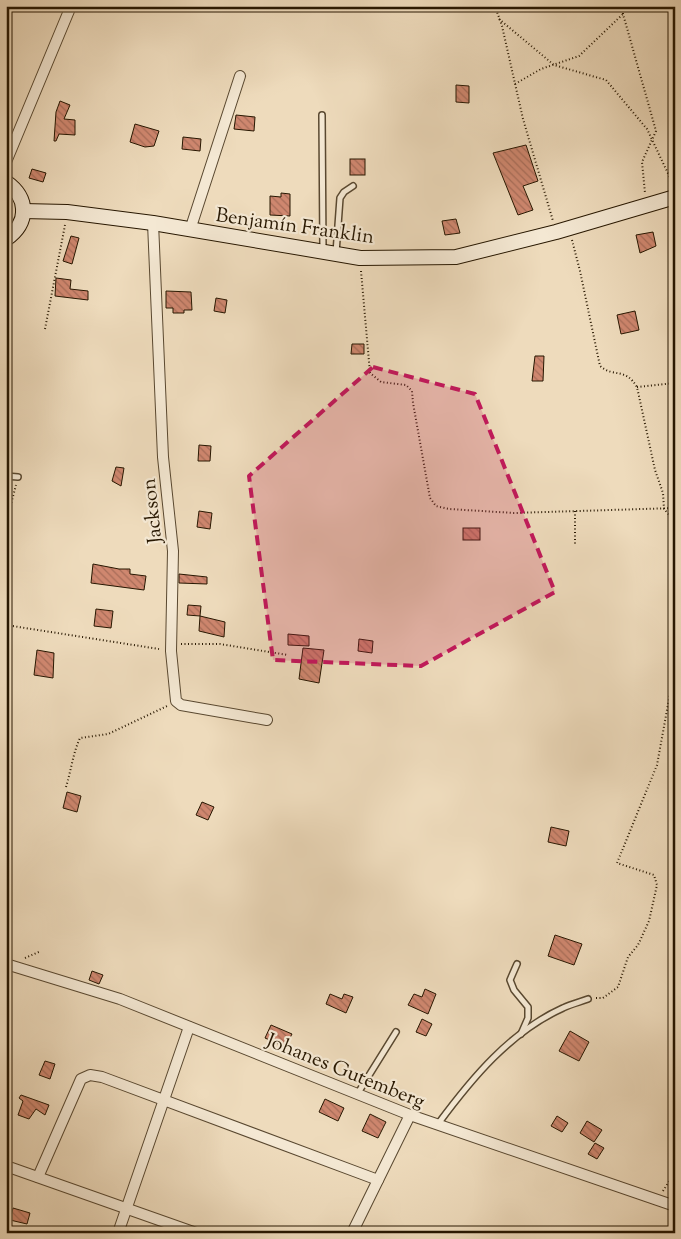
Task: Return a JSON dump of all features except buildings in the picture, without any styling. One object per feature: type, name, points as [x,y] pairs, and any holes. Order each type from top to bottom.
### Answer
[{"type":"street","points":[[6,162],[71,6]]},
{"type":"street","points":[[190,230],[240,76]]},
{"type":"street","points":[[6,182],[19,195],[24,211],[19,228],[6,239]]},
{"type":"street","name":"Benjamín Franklin","points":[[24,211],[67,212],[153,223],[360,258],[456,257],[562,230],[675,197]]},
{"type":"street","name":"Jackson","points":[[153,223],[163,457],[173,551],[171,647],[176,701]]},
{"type":"street","points":[[176,701],[181,705],[267,720]]},
{"type":"street","name":"Johanes Gutemberg","points":[[11,965],[120,999],[410,1115],[675,1206]]},
{"type":"street","points":[[118,1233],[189,1027]]},
{"type":"street","points":[[38,1177],[81,1079],[90,1076],[102,1077],[378,1180]]},
{"type":"street","points":[[352,1233],[410,1115]]},
{"type":"street","points":[[6,1166],[196,1233]]},
{"type":"lane","points":[[322,115],[329,253]]},
{"type":"lane","points":[[329,253],[340,198],[344,192],[353,186]]},
{"type":"lane","points":[[6,476],[18,477]]},
{"type":"lane","points":[[517,964],[510,980],[514,990],[528,1006],[528,1018],[520,1034]]},
{"type":"lane","points":[[437,1124],[463,1090],[503,1048],[534,1024],[563,1008],[588,999]]},
{"type":"lane","points":[[358,1093],[396,1032]]},
{"type":"path","points":[[495,6],[523,119],[562,230],[580,271],[600,366],[606,371],[625,374],[632,379],[637,387],[655,470],[663,493],[664,509],[672,518],[675,528]]},
{"type":"path","points":[[623,6],[623,14],[656,131],[642,162],[647,205]]},
{"type":"path","points":[[515,84],[541,69],[579,56],[623,14]]},
{"type":"path","points":[[499,19],[554,64],[606,80],[647,129],[675,189]]},
{"type":"path","points":[[45,329],[67,212]]},
{"type":"path","points":[[360,258],[370,373],[381,382],[406,385],[412,391],[430,498],[436,506],[449,509],[514,512],[675,508]]},
{"type":"path","points":[[637,387],[675,383]]},
{"type":"path","points":[[6,523],[18,477]]},
{"type":"path","points":[[575,511],[575,544]]},
{"type":"path","points":[[675,567],[670,591],[675,592]]},
{"type":"path","points":[[6,625],[171,647],[220,644],[288,655]]},
{"type":"path","points":[[588,999],[604,998],[618,987],[628,957],[638,945],[649,921],[657,885],[654,874],[617,864],[657,765],[675,666]]},
{"type":"path","points":[[66,787],[76,746],[80,738],[108,734],[176,701]]},
{"type":"path","points":[[11,965],[41,951]]},
{"type":"path","points":[[657,1200],[675,1172]]},
{"type":"highlighted area","points":[[373,367],[475,394],[555,592],[421,666],[273,660],[249,476]]}]
